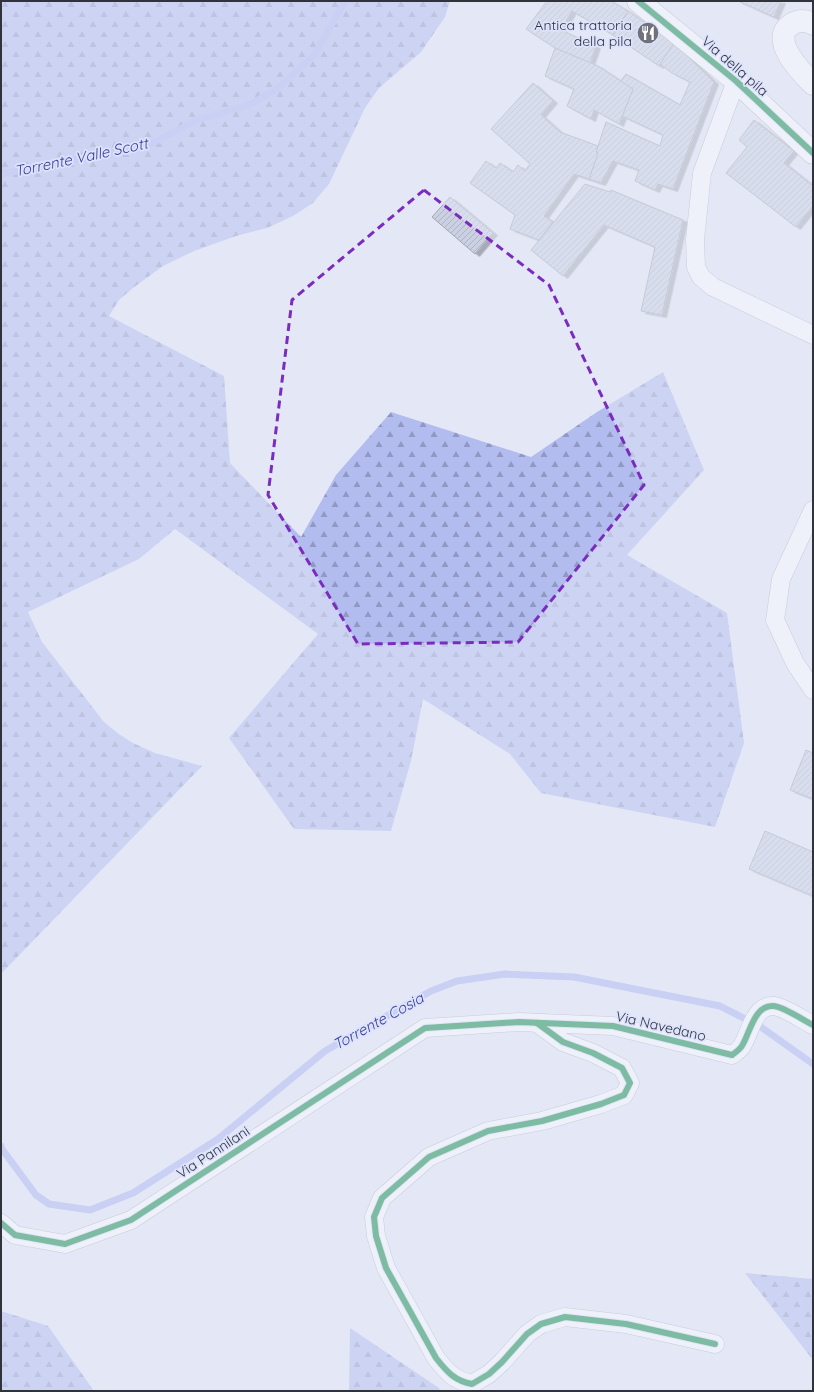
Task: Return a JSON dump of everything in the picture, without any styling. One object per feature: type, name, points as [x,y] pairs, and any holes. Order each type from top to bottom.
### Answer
[{"type":"street","name":"Via della pila","points":[[638,1],[736,81],[813,152]]},
{"type":"street","points":[[813,24],[798,20],[789,26],[784,35],[785,46],[791,59],[813,84]]},
{"type":"street","points":[[736,81],[702,173],[695,240],[696,267],[701,277],[713,287],[813,335]]},
{"type":"street","points":[[813,510],[806,542],[781,579],[775,620],[795,663],[813,690]]},
{"type":"street","name":"Via Navedano","points":[[425,1028],[519,1022],[613,1026],[732,1055],[742,1046],[759,1012],[766,1007],[774,1006],[813,1025]]},
{"type":"street","points":[[537,1023],[563,1042],[593,1053],[622,1068],[630,1083],[624,1095],[601,1104],[542,1121],[488,1131],[429,1157],[382,1198],[374,1217],[376,1236],[389,1274],[436,1358],[447,1371],[461,1382],[472,1384],[489,1374],[532,1330],[541,1324],[565,1317],[626,1324],[715,1344]]},
{"type":"street","name":"Via Pannilani","points":[[1,1223],[15,1234],[65,1244],[131,1220],[425,1028]]},
{"type":"highlighted area","points":[[424,190],[549,285],[644,485],[518,642],[358,644],[268,495],[292,300]]},
{"type":"green space","points":[[1,1],[450,1],[445,17],[421,52],[379,88],[365,108],[329,184],[313,203],[293,216],[267,228],[236,236],[194,251],[163,266],[119,300],[109,316],[224,376],[230,463],[301,537],[336,475],[391,412],[531,457],[597,412],[663,372],[704,470],[627,555],[727,613],[744,743],[715,827],[541,793],[510,754],[423,699],[411,761],[391,831],[294,829],[229,738],[318,634],[175,529],[139,559],[28,612],[42,642],[104,722],[133,743],[155,753],[202,766],[1,974]]},
{"type":"green space","points":[[745,1273],[813,1279],[813,1360]]},
{"type":"green space","points":[[1,1311],[48,1326],[94,1391],[1,1391]]},
{"type":"green space","points":[[350,1328],[439,1388],[440,1391],[349,1391]]},
{"type":"building","points":[[547,1],[611,1],[628,11],[613,35],[572,11],[561,30],[596,46],[590,63],[555,48],[526,29]]},
{"type":"building","points":[[738,1],[781,1],[774,17]]},
{"type":"building","points":[[628,11],[674,43],[659,66],[613,35]]},
{"type":"building","points":[[674,43],[714,82],[673,189],[658,184],[655,190],[635,181],[639,170],[613,161],[601,183],[589,179],[606,122],[660,146],[663,135],[622,116],[633,89],[620,82],[626,74],[680,105],[690,82],[672,73],[660,64]]},
{"type":"building","points":[[555,48],[598,66],[633,89],[619,124],[594,110],[591,119],[567,106],[574,89],[545,76]]},
{"type":"building","points":[[533,83],[553,101],[541,115],[560,132],[598,146],[596,152],[598,153],[589,179],[574,174],[544,216],[553,222],[539,240],[510,229],[515,215],[470,183],[486,161],[496,168],[500,163],[513,172],[518,165],[525,171],[530,164],[491,129]]},
{"type":"building","points":[[754,120],[794,151],[784,163],[813,186],[813,206],[796,227],[726,173],[747,147],[739,140]]},
{"type":"building","points":[[585,184],[610,192],[611,190],[683,220],[662,315],[641,311],[655,247],[604,225],[563,276],[531,250]]},
{"type":"building","points":[[450,197],[493,233],[475,254],[432,217]]},
{"type":"building","points":[[806,750],[813,753],[813,799],[790,790]]},
{"type":"building","points":[[765,831],[813,852],[813,896],[749,869]]},
{"type":"waterway","name":"Torrente Valle Scott","points":[[1,174],[147,146],[195,121],[251,104],[277,89],[314,55],[345,1]]},
{"type":"waterway","name":"Torrente Cosia","points":[[1,1146],[36,1195],[49,1204],[90,1210],[133,1193],[218,1139],[325,1051],[431,991],[457,981],[505,974],[574,977],[720,1006],[761,1027],[813,1064]]},
{"type":"cycle path","points":[[638,1],[736,81],[813,153]]},
{"type":"cycle path","points":[[1,1223],[15,1235],[65,1244],[131,1220],[425,1028],[519,1022],[613,1026],[732,1055],[742,1046],[754,1020],[762,1009],[774,1006],[778,1007],[813,1025]]},
{"type":"cycle path","points":[[537,1023],[563,1042],[593,1053],[622,1068],[630,1083],[624,1095],[601,1104],[542,1121],[488,1131],[429,1157],[382,1198],[374,1217],[376,1236],[386,1268],[436,1358],[452,1375],[466,1383],[472,1384],[489,1374],[527,1334],[541,1324],[565,1317],[626,1324],[715,1344]]},
{"type":"place","name":"Antica trattoria della pila","points":[[648,33]]}]
